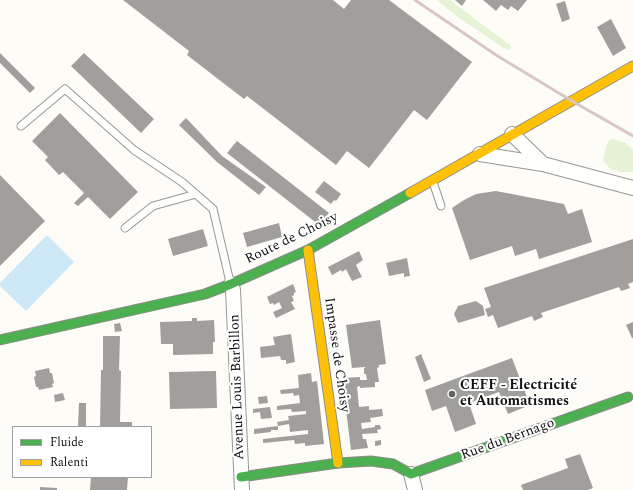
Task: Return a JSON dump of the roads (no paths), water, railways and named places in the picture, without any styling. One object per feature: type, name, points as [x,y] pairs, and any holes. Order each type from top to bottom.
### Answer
[{"type":"street","name":"Route de Choisy","points":[[0,340],[205,294],[231,284],[308,250],[633,66]]},
{"type":"street","points":[[512,134],[544,164]]},
{"type":"street","points":[[480,154],[544,164],[633,188]]},
{"type":"street","name":"Impasse de Choisy","points":[[308,250],[338,463]]},
{"type":"street","name":"Avenue Louis Barbillon","points":[[231,284],[233,290],[242,484]]},
{"type":"street","name":"Rue du Bernago","points":[[411,474],[628,397]]},
{"type":"street","points":[[242,484],[338,463],[371,461],[393,464],[411,474],[415,490]]},
{"type":"lane","points":[[21,126],[65,89],[134,150],[182,182],[213,209],[231,284]]},
{"type":"lane","points":[[432,181],[441,206]]},
{"type":"lane","points":[[125,228],[153,206],[196,194]]},
{"type":"water","points":[[47,235],[74,262],[26,311],[0,286],[0,283]]},
{"type":"railway","points":[[415,0],[496,55],[633,136]]},
{"type":"place","name":"CEFF - Electricité et Automatismes","points":[[452,394]]}]
